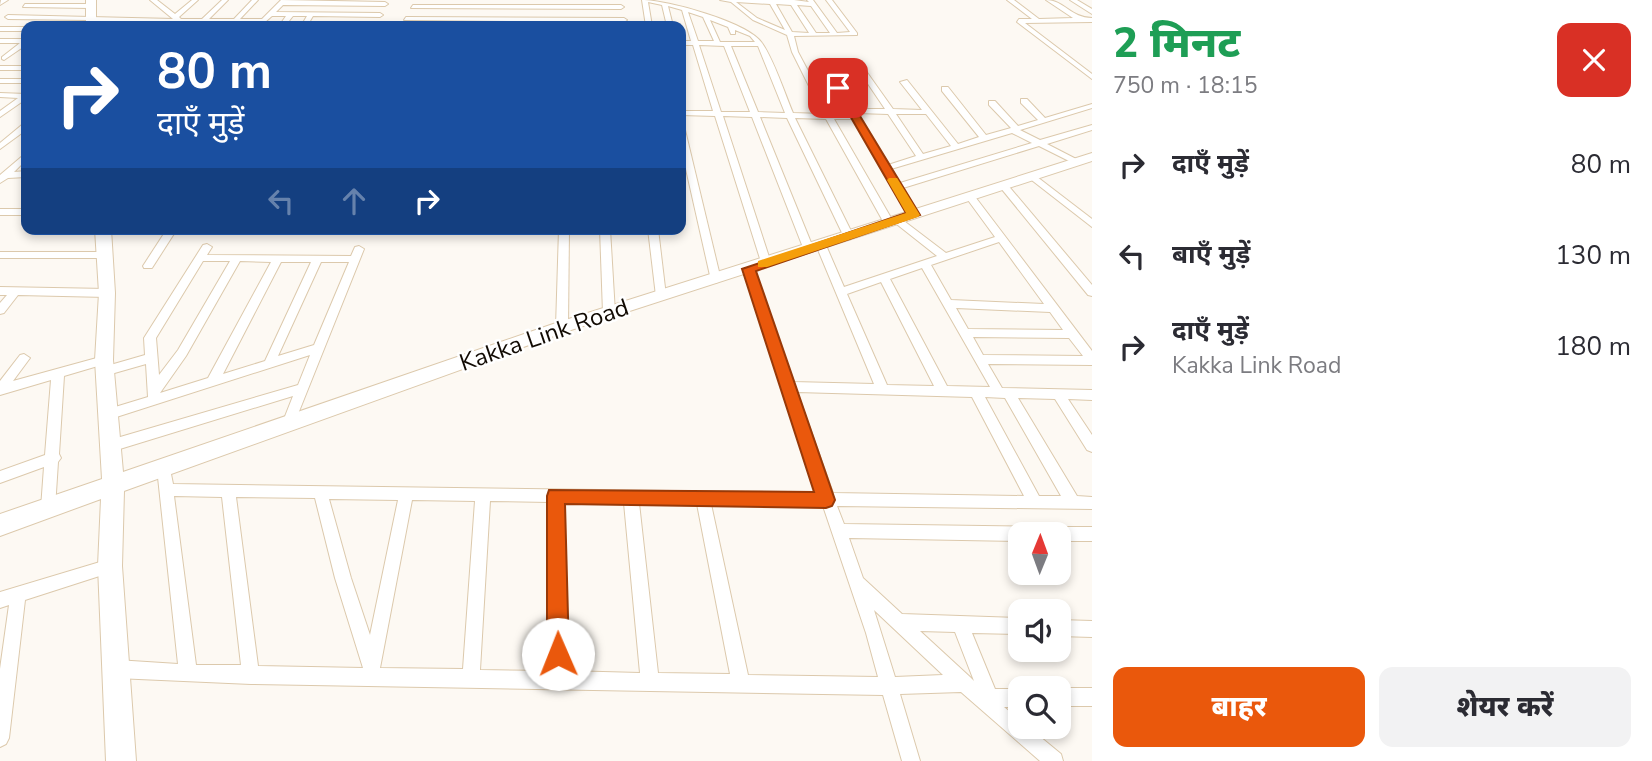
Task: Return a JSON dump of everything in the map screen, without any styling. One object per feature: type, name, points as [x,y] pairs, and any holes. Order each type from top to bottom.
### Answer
[{"type":"street","points":[[0,3],[5,0]]},
{"type":"street","points":[[0,23],[33,0]]},
{"type":"street","points":[[153,0],[163,3],[181,21]]},
{"type":"street","points":[[178,19],[195,0]]},
{"type":"street","points":[[203,21],[225,0]]},
{"type":"street","points":[[235,21],[255,0]]},
{"type":"street","points":[[649,21],[647,0],[684,8],[752,35],[760,44],[790,116],[849,237]]},
{"type":"street","points":[[723,0],[733,3],[755,19],[789,33],[855,34],[829,0]]},
{"type":"street","points":[[1010,0],[1037,19]]},
{"type":"street","points":[[1049,0],[1078,19]]},
{"type":"street","points":[[1073,0],[1092,12]]},
{"type":"street","points":[[8,17],[91,21],[264,21],[283,2],[386,2],[376,21]]},
{"type":"street","points":[[772,2],[789,28],[795,52],[828,116],[900,219],[945,257]]},
{"type":"street","points":[[792,2],[814,35]]},
{"type":"street","points":[[733,3],[811,2],[835,35]]},
{"type":"street","points":[[25,6],[91,3],[91,21]]},
{"type":"street","points":[[406,21],[414,3],[444,7],[621,4]]},
{"type":"street","points":[[664,3],[669,21]]},
{"type":"street","points":[[438,21],[444,7]]},
{"type":"street","points":[[540,7],[540,21]]},
{"type":"street","points":[[684,8],[718,114],[788,387],[857,582],[911,761]]},
{"type":"street","points":[[272,14],[380,15]]},
{"type":"street","points":[[286,21],[291,14]]},
{"type":"street","points":[[307,21],[311,14]]},
{"type":"street","points":[[329,21],[334,14]]},
{"type":"street","points":[[351,21],[355,14]]},
{"type":"street","points":[[705,15],[727,44],[755,115],[815,247],[841,292],[883,390]]},
{"type":"street","points":[[1092,20],[1019,21],[1092,77]]},
{"type":"street","points":[[727,44],[732,26]]},
{"type":"street","points":[[0,29],[21,29]]},
{"type":"street","points":[[2,42],[21,42]]},
{"type":"street","points":[[686,43],[760,44]]},
{"type":"street","points":[[2,58],[21,45]]},
{"type":"street","points":[[2,58],[21,58]]},
{"type":"street","points":[[824,64],[897,187],[900,219]]},
{"type":"street","points":[[0,68],[21,68]]},
{"type":"street","points":[[864,72],[921,158]]},
{"type":"street","points":[[1,82],[21,81]]},
{"type":"street","points":[[904,82],[956,147]]},
{"type":"street","points":[[945,89],[985,138]]},
{"type":"street","points":[[0,96],[21,96]]},
{"type":"street","points":[[0,115],[21,99]]},
{"type":"street","points":[[1024,101],[1044,121]]},
{"type":"street","points":[[992,103],[1015,130],[1085,160]]},
{"type":"street","points":[[886,168],[1092,106]]},
{"type":"street","points":[[686,113],[828,116],[927,111]]},
{"type":"street","points":[[897,187],[1092,127]]},
{"type":"street","points":[[0,149],[21,132]]},
{"type":"street","points":[[0,149],[21,150]]},
{"type":"street","points":[[686,151],[716,279]]},
{"type":"street","name":"Kakka Link Road","points":[[0,525],[562,327],[1085,160]]},
{"type":"street","points":[[3,177],[21,161]]},
{"type":"street","points":[[3,177],[21,175]]},
{"type":"street","points":[[1032,176],[1092,224]]},
{"type":"street","points":[[1003,186],[1092,292]]},
{"type":"street","points":[[970,196],[1092,360]]},
{"type":"street","points":[[0,212],[21,212]]},
{"type":"street","points":[[103,235],[107,293],[104,365],[113,486],[110,566],[121,761]]},
{"type":"street","points":[[148,266],[168,235]]},
{"type":"street","points":[[562,327],[564,235]]},
{"type":"street","points":[[605,235],[609,313]]},
{"type":"street","points":[[654,235],[661,296]]},
{"type":"street","points":[[841,292],[1001,238]]},
{"type":"street","points":[[153,396],[150,358],[152,332],[204,253],[237,258],[317,259],[357,254],[288,424]]},
{"type":"street","points":[[0,255],[104,255]]},
{"type":"street","points":[[153,396],[182,353],[237,258]]},
{"type":"street","points":[[213,382],[278,258]]},
{"type":"street","points":[[269,364],[317,259]]},
{"type":"street","points":[[925,264],[980,359],[1073,503]]},
{"type":"street","points":[[884,277],[943,391]]},
{"type":"street","points":[[0,291],[107,293]]},
{"type":"street","points":[[0,310],[15,292]]},
{"type":"street","points":[[948,304],[1053,308]]},
{"type":"street","points":[[965,333],[1072,334]]},
{"type":"street","points":[[107,415],[153,396],[213,382],[319,348]]},
{"type":"street","points":[[0,390],[24,358]]},
{"type":"street","points":[[0,390],[58,373],[150,358]]},
{"type":"street","points":[[980,359],[1092,360]]},
{"type":"street","points":[[48,508],[54,458],[58,373]]},
{"type":"street","points":[[788,387],[1092,395]]},
{"type":"street","points":[[110,446],[303,388]]},
{"type":"street","points":[[976,392],[1035,503]]},
{"type":"street","points":[[1058,394],[1092,446]]},
{"type":"street","points":[[0,477],[54,458]]},
{"type":"street","points":[[164,468],[188,673]]},
{"type":"street","points":[[166,490],[1092,503]]},
{"type":"street","points":[[228,491],[251,675]]},
{"type":"street","points":[[320,492],[371,670]]},
{"type":"street","points":[[371,670],[406,494]]},
{"type":"street","points":[[471,679],[483,495]]},
{"type":"street","points":[[556,496],[558,680]]},
{"type":"street","points":[[631,497],[650,682]]},
{"type":"street","points":[[703,498],[741,684]]},
{"type":"street","points":[[838,531],[1008,533]]},
{"type":"street","points":[[1071,534],[1092,534]]},
{"type":"street","points":[[0,600],[110,566]]},
{"type":"street","points":[[857,582],[964,683],[985,698],[1054,761]]},
{"type":"street","points":[[0,738],[18,594]]},
{"type":"street","points":[[901,622],[1008,626]]},
{"type":"street","points":[[960,624],[985,698]]},
{"type":"street","points":[[1071,628],[1092,629]]},
{"type":"street","points":[[116,669],[251,675],[371,670],[471,679],[741,684],[890,686],[964,683]]},
{"type":"street","points":[[1071,697],[1092,696]]},
{"type":"street","points":[[985,698],[1008,698]]},
{"type":"slow traffic","points":[[763,264],[914,215],[893,180]]},
{"type":"route","points":[[558,654],[556,496],[826,500],[748,269],[914,215],[838,88]]}]
